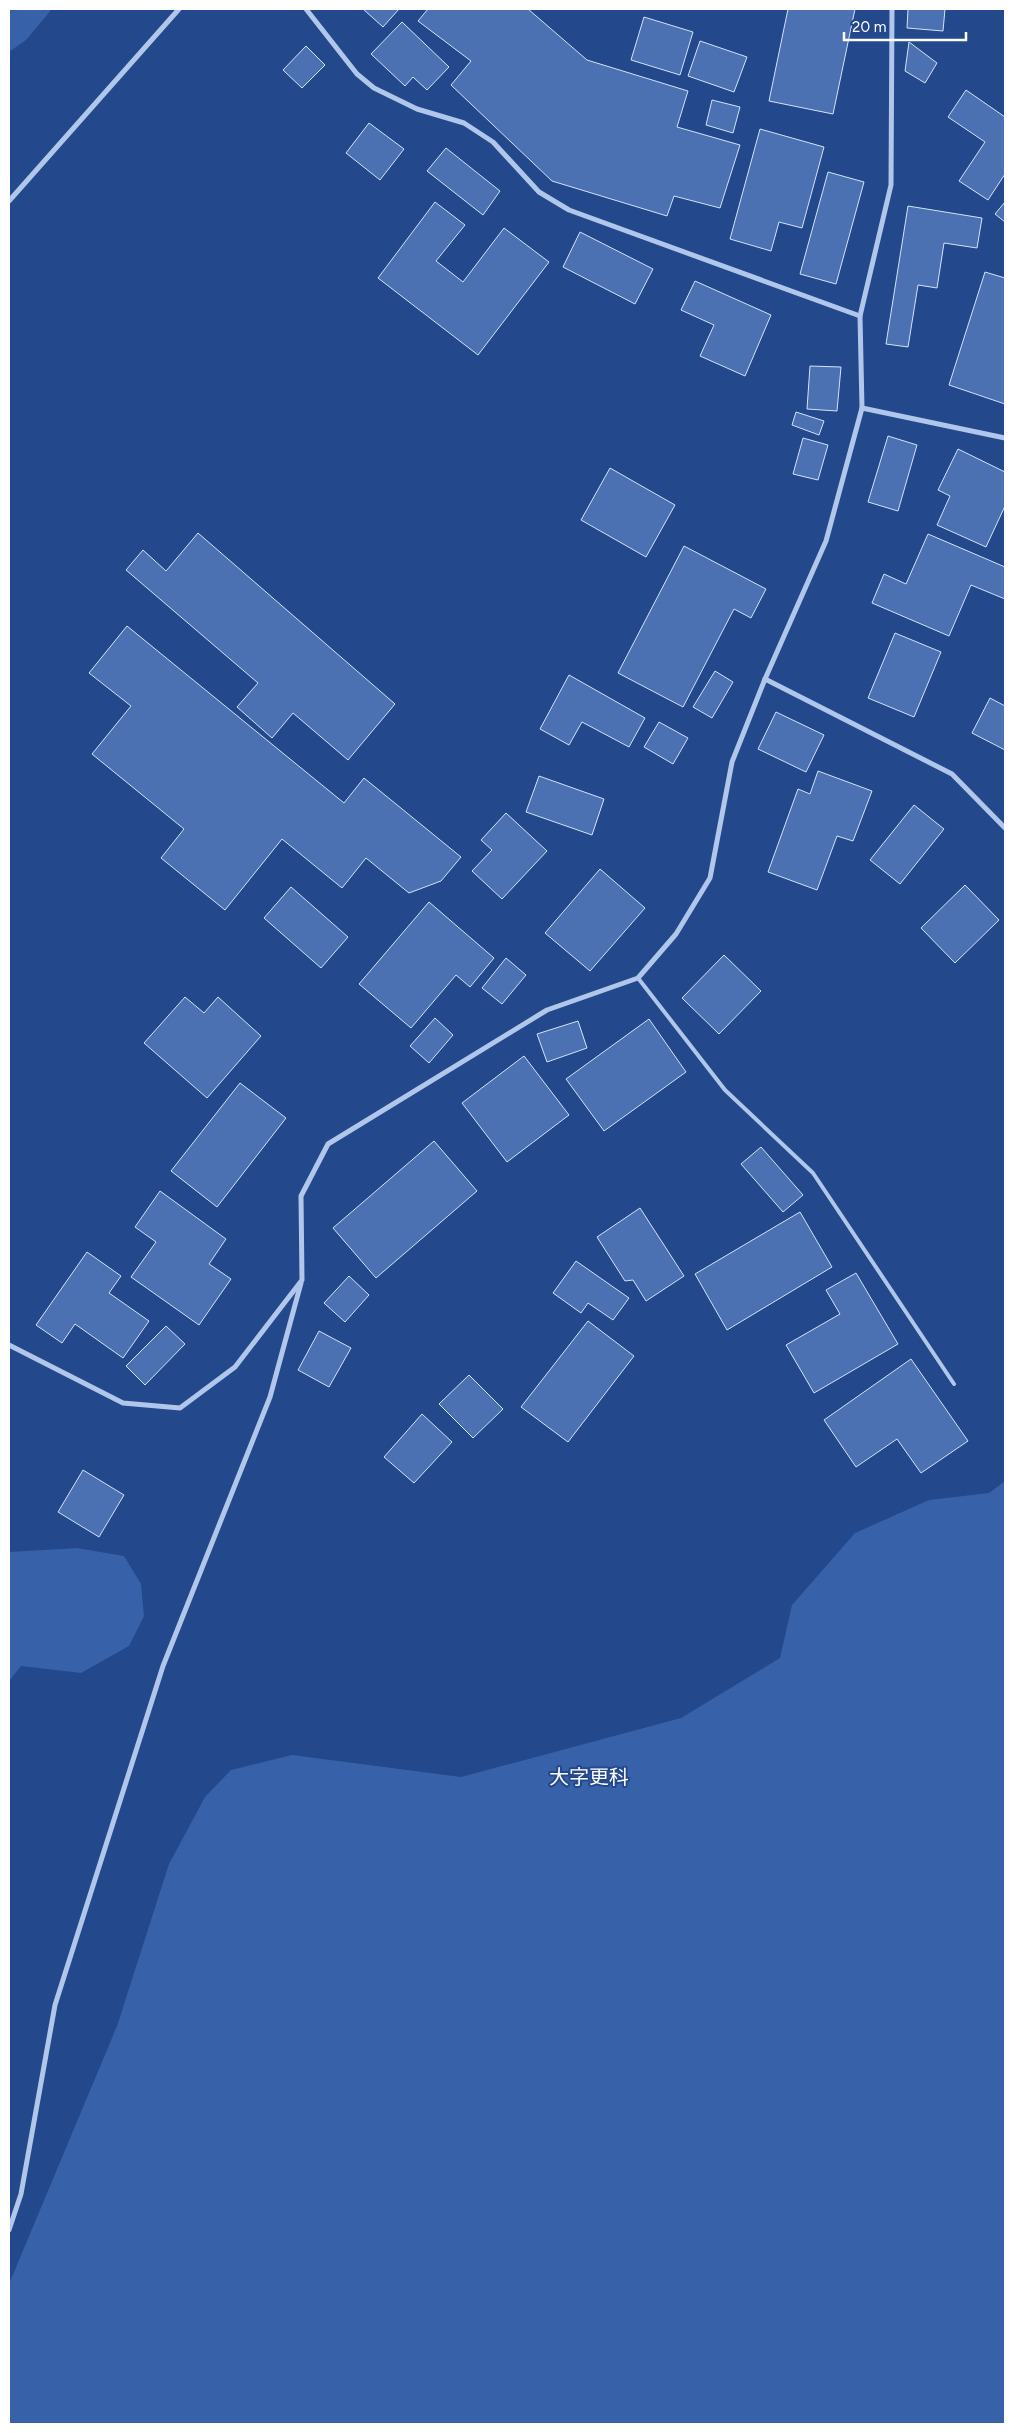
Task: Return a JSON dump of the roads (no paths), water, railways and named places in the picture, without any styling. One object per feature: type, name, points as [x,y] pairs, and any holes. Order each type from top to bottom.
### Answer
[{"type":"street","points":[[9,200],[179,9]]},
{"type":"street","points":[[306,9],[358,74],[374,88],[417,109],[464,123],[493,142],[539,192],[569,210],[860,316]]},
{"type":"street","points":[[9,2230],[22,2194],[54,2005],[163,1666],[270,1397],[302,1280],[301,1196],[328,1144],[547,1010],[638,978],[676,934],[710,878],[732,762],[765,679],[826,541],[862,408],[860,316],[891,185],[892,9]]},
{"type":"street","points":[[862,408],[1005,438]]},
{"type":"street","points":[[765,679],[952,774],[1005,828]]},
{"type":"street","points":[[9,1346],[124,1403],[180,1408],[235,1367],[302,1280]]},
{"type":"lane","points":[[638,978],[725,1090],[813,1173],[954,1384]]},
{"type":"district","name":"大字更科","points":[[589,1777]]}]
